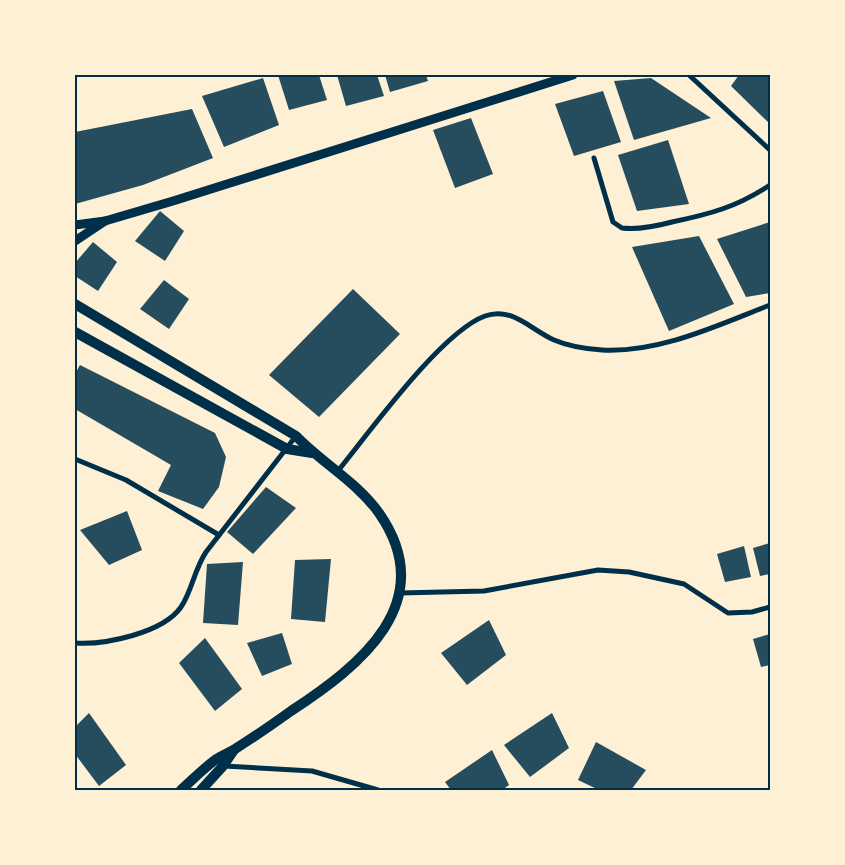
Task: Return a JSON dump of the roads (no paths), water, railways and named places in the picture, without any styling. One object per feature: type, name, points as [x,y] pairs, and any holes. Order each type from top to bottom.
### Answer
[{"type":"main road","points":[[75,304],[296,436],[312,453],[362,492],[379,513],[390,534],[400,568],[400,593],[392,617],[379,639],[354,665],[328,687],[234,749],[219,763],[181,790]]},
{"type":"main road","points":[[75,332],[287,449],[312,453]]},
{"type":"main road","points":[[201,790],[219,763]]},
{"type":"street","points":[[75,225],[105,221],[573,75]]},
{"type":"street","points":[[689,75],[770,150]]},
{"type":"street","points":[[594,158],[613,222],[622,228],[660,225],[715,213],[741,203],[770,185]]},
{"type":"street","points":[[75,241],[105,221]]},
{"type":"street","points":[[336,472],[428,361],[471,323],[486,316],[499,314],[513,316],[554,340],[602,350],[626,349],[680,338],[770,305]]},
{"type":"street","points":[[75,643],[129,636],[152,630],[171,618],[188,595],[197,565],[296,436]]},
{"type":"street","points":[[75,459],[126,480],[219,534]]},
{"type":"street","points":[[400,593],[484,591],[598,570],[629,572],[684,584],[728,613],[752,612],[770,607]]},
{"type":"street","points":[[219,763],[312,771],[378,790]]}]
